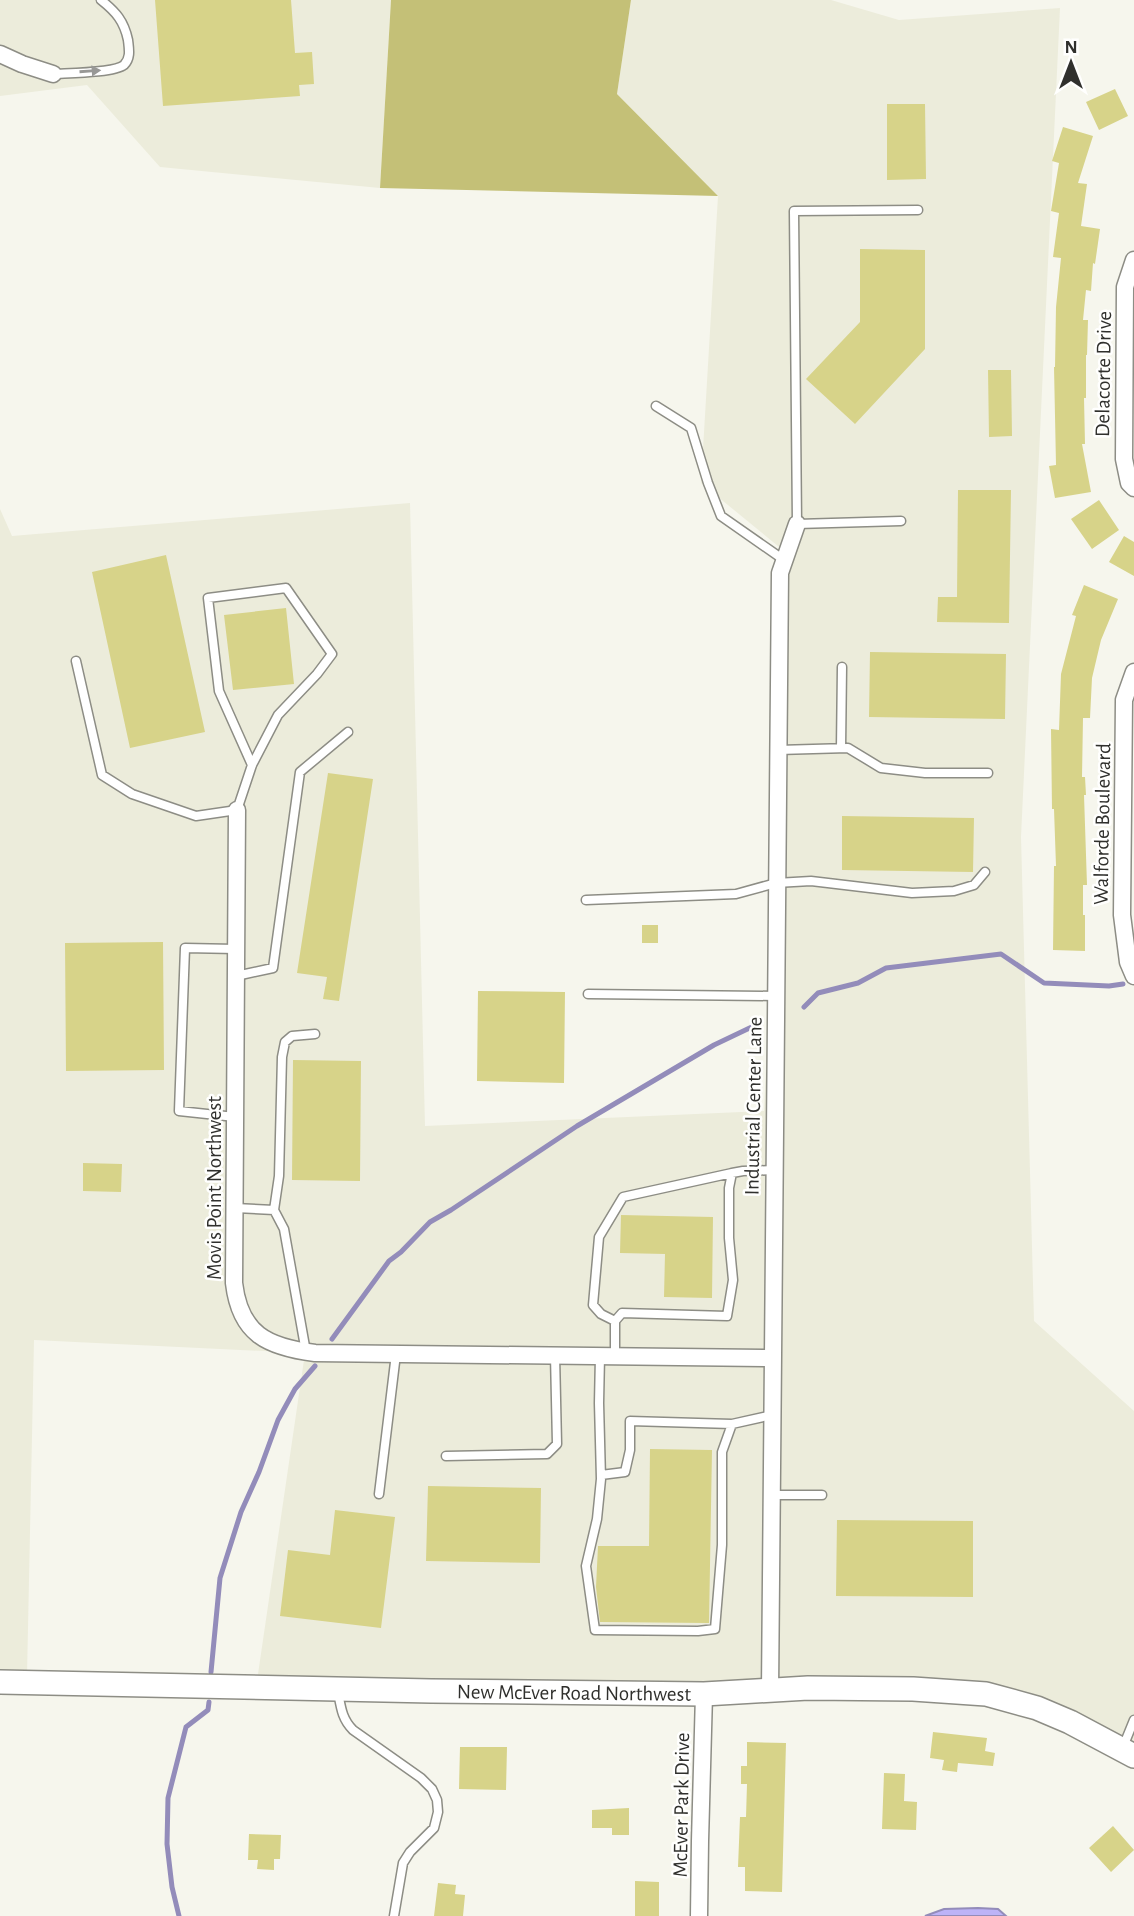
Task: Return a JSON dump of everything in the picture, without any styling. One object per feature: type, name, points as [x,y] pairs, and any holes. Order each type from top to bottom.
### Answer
[{"type":"street","points":[[0,54],[53,74]]},
{"type":"street","name":"Delacorte Drive","points":[[1134,260],[1125,287],[1124,460],[1129,483],[1134,488]]},
{"type":"street","name":"Industrial Center Lane","points":[[770,1691],[780,573],[797,524]]},
{"type":"street","name":"Walforde Boulevard","points":[[1134,672],[1124,700],[1122,915],[1128,962],[1134,976]]},
{"type":"street","name":"Movis Point Northwest","points":[[237,810],[234,1283],[236,1299],[250,1327],[261,1337],[277,1345],[306,1352],[772,1358]]},
{"type":"street","name":"New McEver Road Northwest","points":[[0,1682],[704,1694],[808,1688],[913,1689],[986,1694],[1037,1708],[1128,1753]]},
{"type":"street","name":"McEver Park Drive","points":[[699,1916],[704,1694]]},
{"type":"lane","points":[[53,74],[115,69],[125,64],[130,53],[125,26],[116,12],[101,0]]},
{"type":"lane","points":[[901,521],[797,524],[794,211],[918,210]]},
{"type":"lane","points":[[656,406],[691,428],[721,516],[784,561]]},
{"type":"lane","points":[[76,661],[103,775],[132,793],[196,816],[237,810],[252,765],[278,715],[317,674],[332,653],[286,588],[208,598],[219,691],[252,765]]},
{"type":"lane","points":[[841,748],[842,667]]},
{"type":"lane","points":[[236,976],[273,968],[300,772],[348,732]]},
{"type":"lane","points":[[778,750],[848,748],[881,768],[925,773],[988,773]]},
{"type":"lane","points":[[586,900],[736,894],[776,883],[811,881],[912,893],[954,891],[974,885],[985,872]]},
{"type":"lane","points":[[235,1117],[179,1111],[185,948],[236,949]]},
{"type":"lane","points":[[588,994],[775,996]]},
{"type":"lane","points":[[306,1352],[284,1229],[274,1210],[279,1176],[282,1057],[285,1042],[292,1036],[315,1034]]},
{"type":"lane","points":[[615,1321],[601,1314],[593,1305],[599,1237],[623,1197],[743,1171],[774,1170]]},
{"type":"lane","points":[[732,1173],[729,1188],[729,1238],[733,1280],[727,1316],[622,1313],[615,1321],[598,1403],[601,1475],[597,1519],[586,1566],[595,1630],[715,1629],[722,1545],[722,1452],[732,1424]]},
{"type":"lane","points":[[235,1208],[274,1210]]},
{"type":"lane","points":[[379,1493],[396,1353]]},
{"type":"lane","points":[[446,1456],[547,1454],[556,1444],[555,1355]]},
{"type":"lane","points":[[601,1475],[625,1472],[630,1450],[630,1422],[732,1424],[772,1415]]},
{"type":"lane","points":[[771,1495],[822,1495]]},
{"type":"lane","points":[[338,1689],[345,1722],[421,1778],[432,1788],[437,1800],[438,1812],[434,1828],[403,1863],[394,1916]]},
{"type":"lane","points":[[1128,1753],[1134,1720]]},
{"type":"shaded area","points":[[0,0],[391,0],[380,188],[160,167],[87,85],[0,96]]},
{"type":"shaded area","points":[[391,0],[631,0],[617,94],[718,196],[380,188]]},
{"type":"shaded area","points":[[631,0],[831,0],[899,20],[1060,8],[1021,837],[1034,1321],[1134,1411],[1134,1752],[939,1688],[257,1681],[305,1353],[34,1340],[27,1676],[0,1675],[0,509],[12,536],[410,503],[425,1126],[764,1111],[789,555],[701,483],[718,196],[617,94]]},
{"type":"shaded area","points":[[944,1909],[998,1909],[1006,1916],[925,1916]]},
{"type":"building","points":[[155,0],[291,0],[295,53],[312,52],[314,84],[299,85],[300,96],[163,106]]},
{"type":"building","points":[[1115,89],[1128,116],[1099,130],[1086,102]]},
{"type":"building","points":[[887,104],[925,104],[926,179],[887,180]]},
{"type":"building","points":[[1063,127],[1093,136],[1078,183],[1087,184],[1081,226],[1100,229],[1091,291],[1086,290],[1083,320],[1088,320],[1084,398],[1085,444],[1082,444],[1091,492],[1055,498],[1049,466],[1056,465],[1054,367],[1061,258],[1053,257],[1059,213],[1051,211],[1059,163],[1052,161]]},
{"type":"building","points":[[860,249],[925,250],[925,349],[855,424],[806,379],[860,322]]},
{"type":"building","points":[[988,370],[1011,370],[1012,436],[989,437]]},
{"type":"building","points":[[958,490],[1011,490],[1009,623],[937,622],[938,597],[957,597]]},
{"type":"building","points":[[1099,500],[1119,530],[1092,549],[1071,519]]},
{"type":"building","points":[[1124,536],[1134,542],[1134,576],[1109,562]]},
{"type":"building","points":[[166,555],[205,732],[130,748],[92,572]]},
{"type":"building","points":[[1084,585],[1118,599],[1101,640],[1092,678],[1090,718],[1083,718],[1082,777],[1085,777],[1086,795],[1087,885],[1083,885],[1085,951],[1053,950],[1056,866],[1051,729],[1059,730],[1061,674],[1076,616],[1072,615]]},
{"type":"building","points":[[286,608],[294,684],[233,690],[224,615]]},
{"type":"building","points":[[870,652],[1006,654],[1005,719],[869,717]]},
{"type":"building","points":[[328,773],[373,779],[339,1001],[323,999],[327,977],[297,973]]},
{"type":"building","points":[[842,816],[974,818],[973,872],[842,870]]},
{"type":"building","points":[[642,925],[658,925],[658,943],[642,943]]},
{"type":"building","points":[[163,942],[164,1070],[66,1071],[65,943]]},
{"type":"building","points":[[478,991],[565,992],[564,1083],[477,1081]]},
{"type":"building","points":[[293,1060],[361,1061],[360,1181],[292,1180]]},
{"type":"building","points":[[83,1163],[122,1164],[121,1192],[83,1191]]},
{"type":"building","points":[[621,1215],[713,1217],[712,1298],[664,1297],[665,1254],[620,1253]]},
{"type":"building","points":[[650,1449],[712,1450],[709,1623],[600,1622],[596,1587],[598,1546],[649,1546]]},
{"type":"building","points":[[428,1486],[541,1488],[540,1563],[426,1561]]},
{"type":"building","points":[[335,1510],[395,1517],[381,1628],[280,1616],[288,1550],[330,1555]]},
{"type":"building","points":[[837,1520],[973,1521],[973,1597],[836,1596]]},
{"type":"building","points":[[933,1732],[987,1738],[985,1751],[995,1753],[993,1766],[958,1763],[957,1772],[942,1770],[944,1760],[930,1758]]},
{"type":"building","points":[[747,1742],[786,1743],[782,1892],[745,1891],[745,1867],[738,1867],[740,1817],[746,1817],[747,1784],[741,1784],[741,1766],[747,1766]]},
{"type":"building","points":[[460,1747],[507,1747],[506,1790],[459,1789]]},
{"type":"building","points":[[884,1773],[905,1774],[904,1801],[917,1802],[916,1830],[882,1829]]},
{"type":"building","points":[[629,1808],[629,1835],[612,1835],[612,1828],[592,1828],[592,1810]]},
{"type":"building","points":[[1113,1826],[1134,1850],[1111,1872],[1089,1848]]},
{"type":"building","points":[[249,1834],[281,1835],[280,1859],[274,1859],[274,1870],[257,1869],[258,1860],[248,1860]]},
{"type":"building","points":[[635,1881],[659,1882],[659,1916],[635,1916]]},
{"type":"building","points":[[438,1883],[456,1885],[455,1894],[465,1895],[463,1916],[434,1916]]},
{"type":"waterway","points":[[804,1007],[818,993],[858,983],[886,968],[1001,954],[1044,983],[1109,986],[1123,984]]},
{"type":"waterway","points":[[332,1339],[389,1261],[430,1222],[577,1126],[714,1045],[758,1024]]},
{"type":"waterway","points":[[211,1672],[220,1578],[241,1512],[278,1420],[295,1389],[315,1366]]},
{"type":"waterway","points":[[179,1916],[172,1887],[167,1844],[168,1798],[186,1727],[208,1710],[209,1702]]}]
